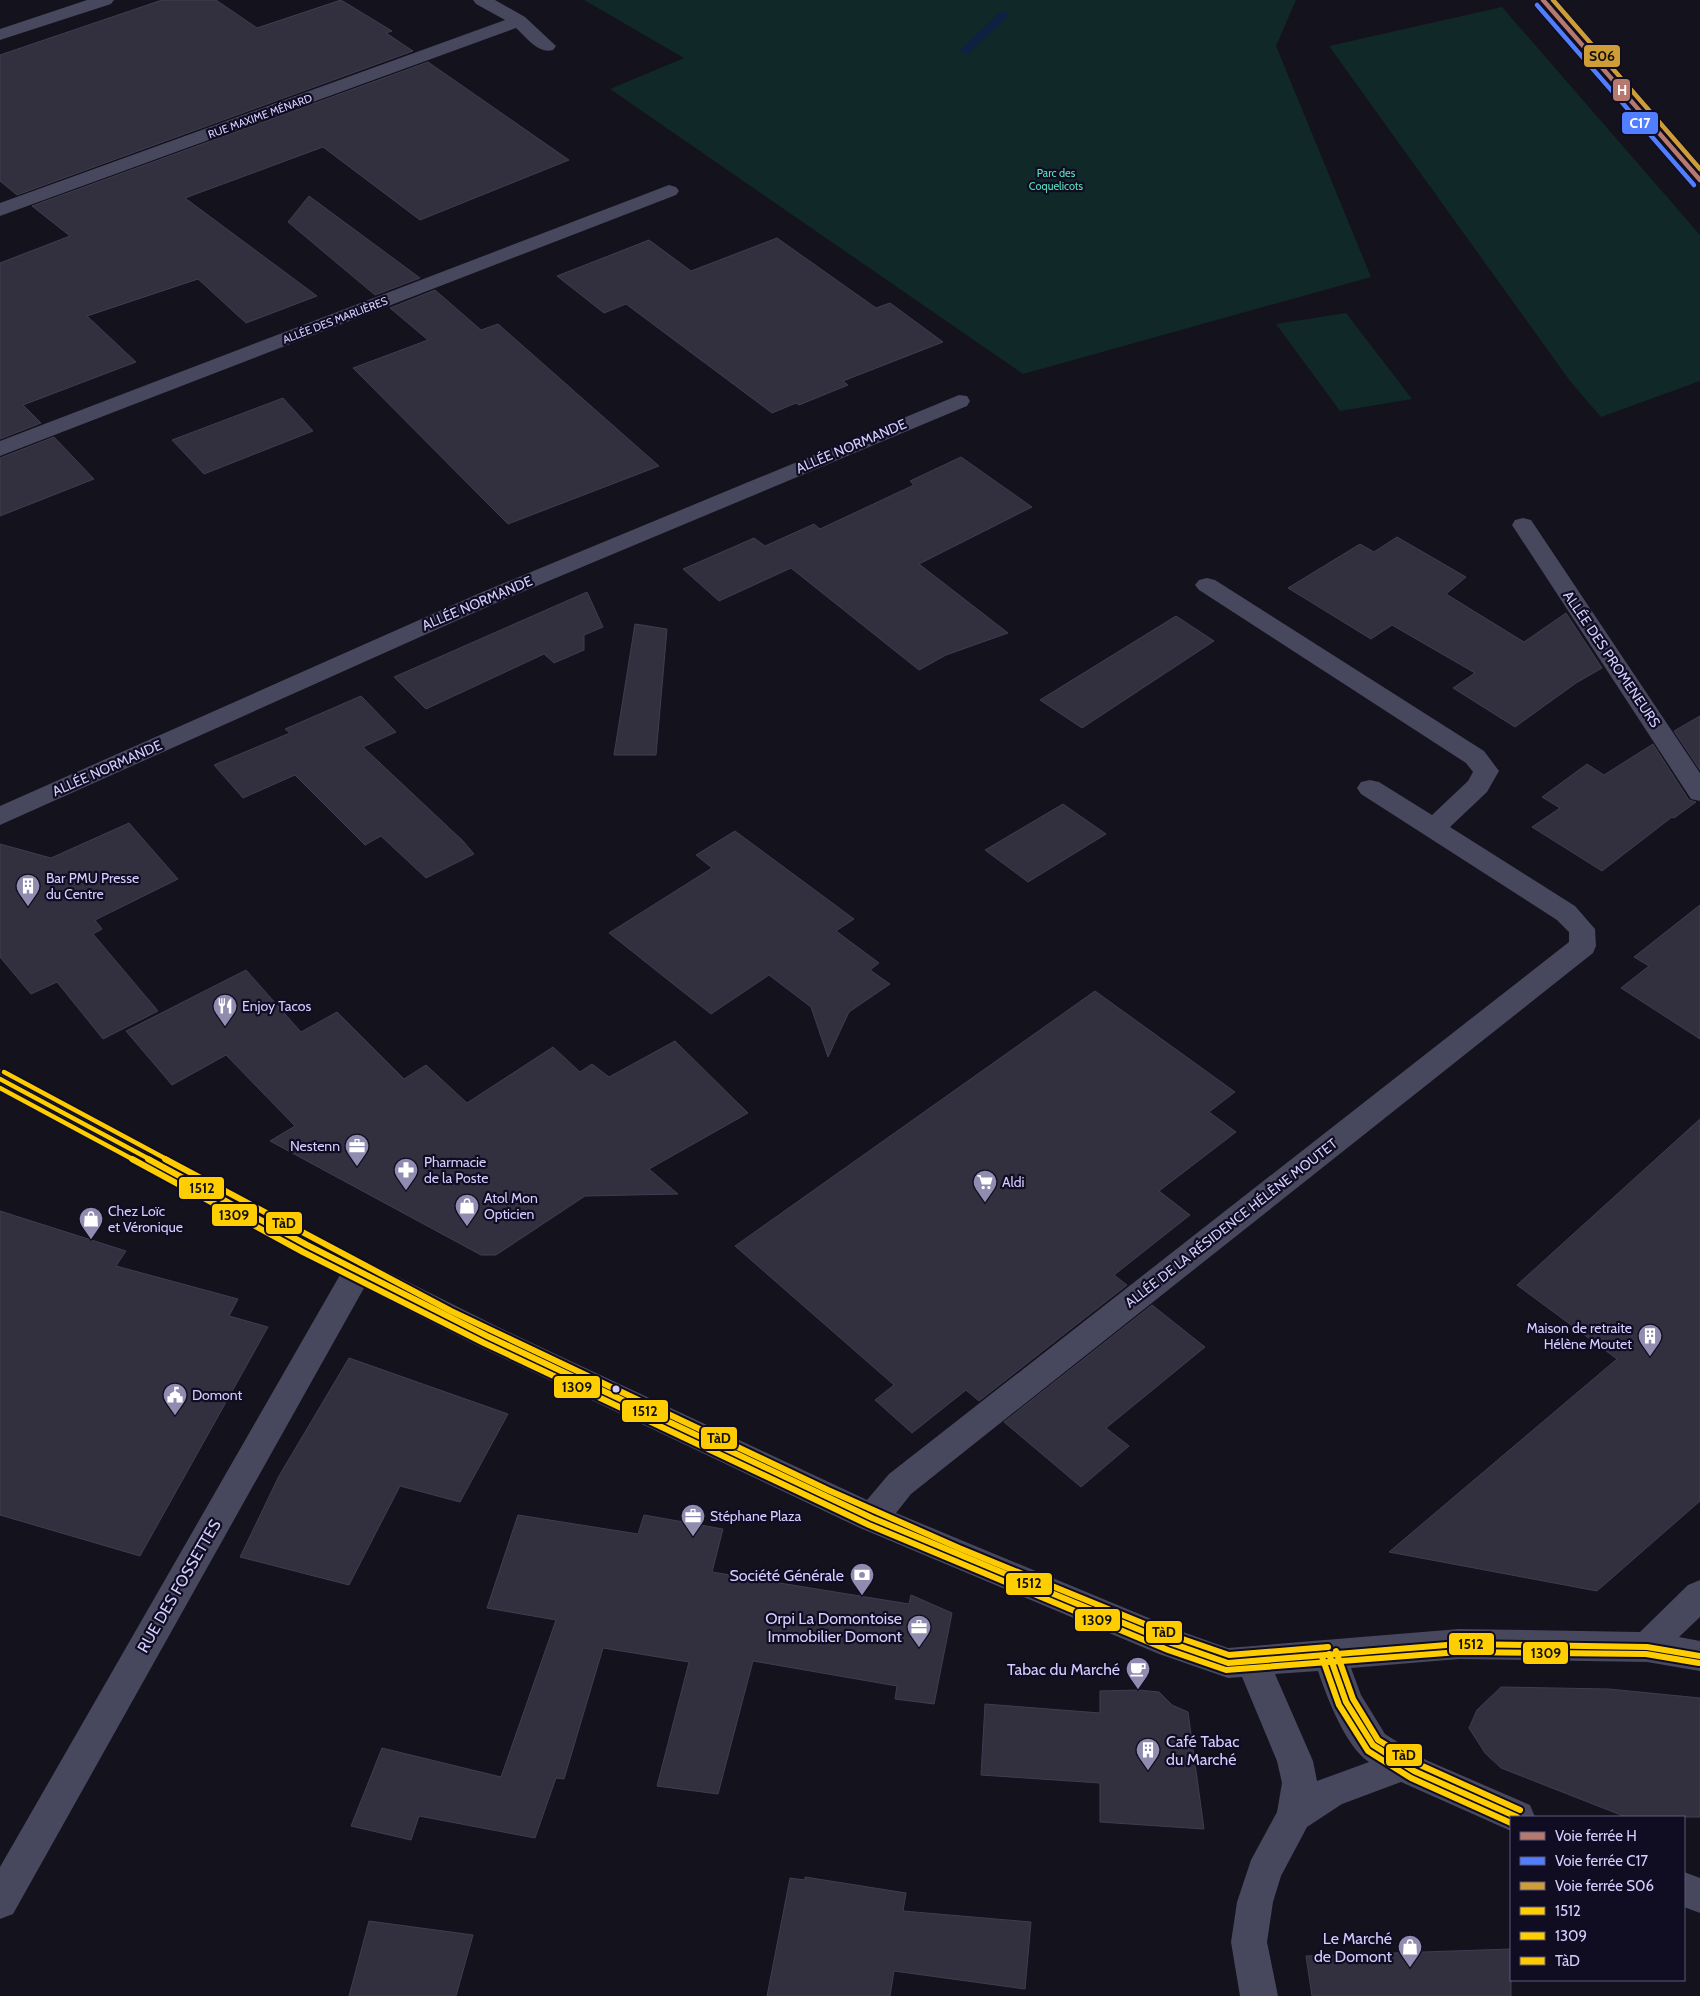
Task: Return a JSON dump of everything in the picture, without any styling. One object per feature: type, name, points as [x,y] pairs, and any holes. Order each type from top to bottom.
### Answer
[{"type":"street","points":[[0,35],[105,0]]},
{"type":"street","points":[[482,0],[519,21],[547,46]]},
{"type":"street","name":"RUE MAXIME MÉNARD","points":[[0,210],[519,21]]},
{"type":"street","name":"ALLÉE DES MARLIÈRES","points":[[0,449],[669,191]]},
{"type":"street","name":"ALLÉE NORMANDE","points":[[0,816],[488,598],[959,401]]},
{"type":"street","name":"ALLÉE DES PROMENEURS","points":[[1524,525],[1700,793]]},
{"type":"street","points":[[1207,585],[1475,757],[1486,771],[1478,786],[1435,827],[1370,788]]},
{"type":"street","name":"ALLÉE DE LA RÉSIDENCE HÉLÈNE MOUTET","points":[[872,1518],[900,1484],[1583,946],[1582,929],[1566,913],[1435,827]]},
{"type":"street","points":[[0,1079],[358,1271],[464,1325],[872,1518],[1170,1643],[1228,1663],[1460,1644],[1647,1647],[1700,1656]]},
{"type":"street","name":"RUE DES FOSSETTES","points":[[0,1902],[358,1271]]},
{"type":"street","points":[[1647,1647],[1700,1595]]},
{"type":"street","points":[[1329,1654],[1346,1702],[1373,1745],[1404,1765],[1515,1816]]},
{"type":"street","points":[[1252,1661],[1295,1761],[1300,1782],[1294,1815],[1264,1872],[1255,1902],[1249,1942],[1258,1996]]},
{"type":"street","points":[[1294,1815],[1330,1792],[1404,1765]]},
{"type":"street","points":[[1685,1889],[1700,1896]]},
{"type":"green space","name":"Parc des Coquelicots","points":[[584,0],[1296,0],[1276,46],[1371,277],[1023,374],[610,89],[684,58]]},
{"type":"green space","points":[[1502,7],[1700,235],[1700,381],[1601,417],[1570,381],[1329,46]]},
{"type":"green space","points":[[1346,313],[1412,399],[1340,411],[1276,324]]},
{"type":"building","points":[[162,0],[216,0],[257,28],[341,0],[392,31],[386,33],[413,51],[17,195],[0,181],[0,55]]},
{"type":"building","points":[[428,62],[569,160],[420,220],[323,147],[185,198],[317,296],[246,323],[198,279],[87,316],[136,362],[23,405],[41,423],[0,439],[0,263],[70,236],[32,206]]},
{"type":"building","points":[[309,196],[420,278],[375,295],[288,222]]},
{"type":"building","points":[[777,238],[876,308],[890,303],[943,342],[843,381],[848,385],[799,405],[796,403],[772,413],[626,304],[604,313],[557,276],[649,240],[691,271]]},
{"type":"building","points":[[435,290],[481,330],[498,324],[659,466],[508,524],[353,368],[428,340],[390,308]]},
{"type":"building","points":[[283,398],[313,431],[204,474],[172,440]]},
{"type":"building","points":[[54,437],[94,479],[0,516],[0,458]]},
{"type":"building","points":[[961,457],[1032,507],[919,564],[1008,633],[946,655],[919,670],[791,568],[719,601],[683,569],[754,538],[765,546],[814,524],[820,529],[914,485],[910,481]]},
{"type":"building","points":[[1397,537],[1466,577],[1446,594],[1524,642],[1566,613],[1602,668],[1576,683],[1515,727],[1453,688],[1475,673],[1392,625],[1371,639],[1288,588],[1360,544],[1374,552]]},
{"type":"building","points":[[587,592],[603,627],[584,635],[584,650],[554,663],[544,654],[426,709],[394,677]]},
{"type":"building","points":[[1176,616],[1214,641],[1082,728],[1040,700]]},
{"type":"building","points":[[635,624],[667,629],[656,755],[614,755]]},
{"type":"building","points":[[361,696],[396,732],[363,747],[463,841],[474,854],[426,878],[381,836],[365,845],[295,775],[243,798],[214,765],[290,733],[285,729]]},
{"type":"building","points":[[1700,716],[1700,770],[1674,731]]},
{"type":"building","points":[[1653,744],[1689,800],[1696,802],[1674,818],[1672,817],[1602,871],[1532,827],[1560,808],[1542,797],[1587,764],[1604,775]]},
{"type":"building","points":[[1063,804],[1106,834],[1028,882],[985,850]]},
{"type":"building","points":[[129,823],[178,879],[95,920],[102,929],[93,934],[158,1011],[103,1039],[57,982],[31,994],[0,957],[0,844],[51,858]]},
{"type":"building","points":[[735,831],[854,919],[836,931],[879,963],[870,970],[890,984],[849,1012],[828,1057],[811,1007],[769,975],[711,1014],[609,933],[712,868],[696,855]]},
{"type":"building","points":[[1700,905],[1700,1039],[1621,988],[1649,966],[1634,957]]},
{"type":"building","points":[[246,970],[301,1032],[337,1012],[404,1079],[426,1065],[467,1103],[553,1047],[580,1072],[592,1064],[609,1077],[675,1041],[748,1113],[649,1169],[678,1194],[585,1196],[496,1255],[481,1255],[270,1141],[295,1126],[226,1055],[172,1085],[126,1031]]},
{"type":"building","name":"Aldi","points":[[1095,991],[1235,1092],[1209,1112],[1236,1132],[1159,1191],[1190,1215],[1114,1275],[1127,1285],[979,1401],[966,1390],[912,1433],[875,1400],[894,1385],[735,1246]]},
{"type":"building","name":"Maison de retraite Hélène Moutet","points":[[1700,1119],[1700,1501],[1597,1591],[1389,1552],[1617,1359],[1517,1285]]},
{"type":"building","points":[[0,1211],[126,1251],[116,1266],[238,1299],[229,1316],[268,1327],[140,1556],[0,1515]]},
{"type":"building","points":[[1152,1305],[1205,1347],[1106,1428],[1129,1446],[1081,1487],[1004,1422]]},
{"type":"building","points":[[349,1358],[508,1414],[460,1502],[400,1486],[349,1585],[240,1557],[279,1476]]},
{"type":"building","points":[[518,1515],[638,1534],[644,1515],[723,1529],[712,1572],[909,1604],[911,1595],[952,1613],[934,1704],[895,1699],[897,1686],[753,1661],[718,1794],[657,1786],[689,1662],[603,1648],[564,1779],[556,1778],[535,1838],[419,1816],[411,1840],[351,1826],[382,1748],[501,1777],[556,1620],[487,1608]]},
{"type":"building","points":[[1501,1687],[1609,1689],[1700,1698],[1700,1817],[1623,1816],[1501,1768],[1485,1753],[1469,1728],[1477,1710]]},
{"type":"building","points":[[1138,1690],[1159,1692],[1172,1705],[1188,1712],[1204,1829],[1100,1822],[1100,1783],[981,1775],[985,1704],[1100,1713],[1100,1691]]},
{"type":"building","points":[[805,1877],[906,1893],[903,1911],[1031,1922],[1025,1989],[894,1971],[890,1996],[767,1996],[790,1878],[805,1880]]},
{"type":"building","points":[[369,1921],[473,1935],[456,1996],[349,1996]]},
{"type":"building","name":"Le Marché de Domont","points":[[1510,1949],[1511,1996],[1312,1996],[1306,1956]]},
{"type":"waterway","points":[[965,51],[1004,14]]},
{"type":"rail line","name":"H","points":[[1543,0],[1700,180]]},
{"type":"rail line","name":"S06","points":[[1553,0],[1700,169]]},
{"type":"rail line","name":"C17","points":[[1537,5],[1694,185]]},
{"type":"transit line","name":"TàD","points":[[4,1072],[311,1238],[451,1311],[828,1490],[959,1548],[1174,1636],[1229,1655],[1328,1647]]},
{"type":"transit line","name":"1512","points":[[0,1079],[307,1245],[487,1336],[872,1518],[1171,1643],[1228,1663],[1459,1644],[1647,1647],[1700,1656]]},
{"type":"transit line","name":"1309","points":[[0,1088],[303,1252],[484,1343],[869,1525],[1168,1650],[1226,1670],[1459,1652],[1646,1654],[1699,1663]]},
{"type":"transit line","name":"TàD","points":[[1336,1651],[1353,1699],[1378,1740],[1418,1764],[1520,1810]]},
{"type":"transit line","name":"1512","points":[[1329,1654],[1346,1702],[1373,1745],[1414,1771],[1515,1816]]},
{"type":"transit line","name":"1309","points":[[1322,1657],[1339,1705],[1368,1751],[1411,1778],[1510,1823]]},
{"type":"place","name":"Bar PMU Presse du Centre","points":[[28,907]]},
{"type":"place","name":"Enjoy Tacos","points":[[225,1027]]},
{"type":"place","name":"Nestenn","points":[[357,1167]]},
{"type":"place","name":"Pharmacie de la Poste","points":[[406,1191]]},
{"type":"place","name":"Aldi","points":[[985,1203]]},
{"type":"place","name":"Atol Mon Opticien","points":[[467,1227]]},
{"type":"place","name":"Chez Loïc et Véronique","points":[[91,1240]]},
{"type":"place","name":"Maison de retraite Hélène Moutet","points":[[1650,1357]]},
{"type":"place","name":"Domont","points":[[175,1416]]},
{"type":"place","name":"Stéphane Plaza","points":[[693,1537]]},
{"type":"place","name":"Société Générale","points":[[862,1596]]},
{"type":"place","name":"Orpi La Domontoise Immobilier Domont","points":[[919,1648]]},
{"type":"place","name":"Tabac du Marché","points":[[1138,1690]]},
{"type":"place","name":"Café Tabac du Marché","points":[[1148,1771]]},
{"type":"place","name":"Le Marché de Domont","points":[[1410,1968]]}]
